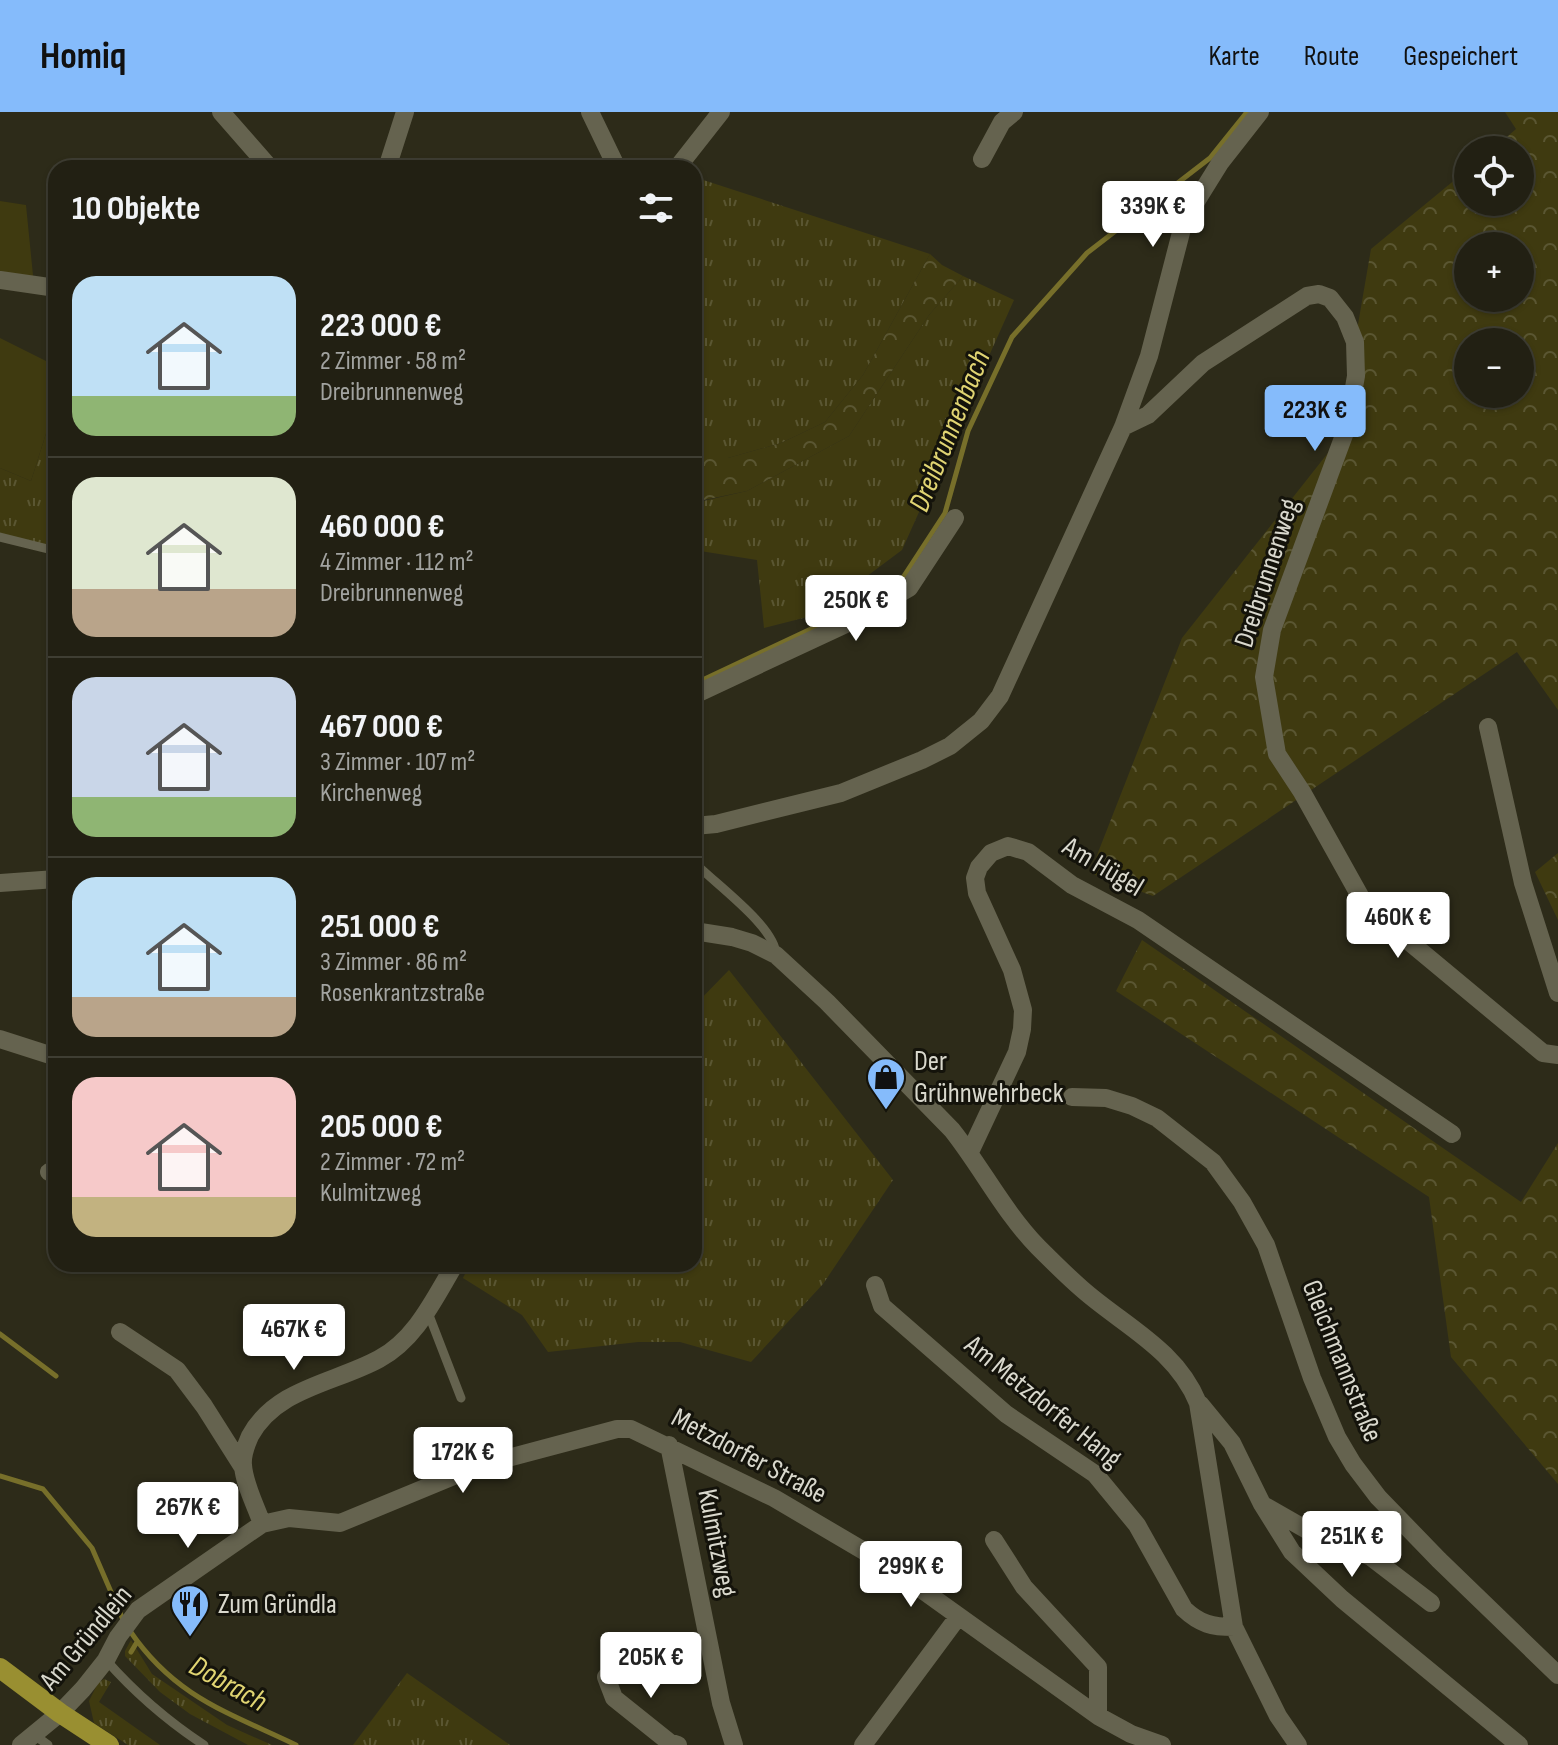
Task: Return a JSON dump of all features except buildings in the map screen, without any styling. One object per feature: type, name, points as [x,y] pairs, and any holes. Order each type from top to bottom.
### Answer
[{"type":"main road","points":[[0,1668],[109,1745]]},
{"type":"street","points":[[221,112],[263,160]]},
{"type":"street","points":[[390,160],[405,112]]},
{"type":"street","points":[[590,112],[613,160]]},
{"type":"street","points":[[683,160],[721,112]]},
{"type":"street","points":[[982,159],[1002,122],[1014,112]]},
{"type":"street","points":[[702,825],[841,793],[950,746],[981,721],[1000,696],[1123,427],[1149,356],[1184,221],[1220,163],[1260,112]]},
{"type":"street","points":[[0,280],[48,287]]},
{"type":"street","name":"Dreibrunnenweg","points":[[1123,427],[1148,415],[1203,363],[1307,296],[1319,294],[1330,298],[1345,317],[1355,342],[1356,376],[1347,427],[1272,630],[1264,677],[1277,754],[1302,792],[1365,905],[1543,1053],[1558,1055]]},
{"type":"street","points":[[702,691],[850,622],[909,588],[955,518]]},
{"type":"street","points":[[1488,727],[1523,883],[1558,993]]},
{"type":"street","name":"Am Hügel","points":[[970,1152],[1017,1052],[1022,1029],[1023,1010],[1012,970],[977,893],[975,878],[979,867],[991,853],[1008,846],[1028,852],[1072,885],[1149,928],[1452,1134]]},
{"type":"street","points":[[0,883],[48,880]]},
{"type":"street","points":[[702,932],[752,943],[776,955],[827,1002],[952,1130],[970,1152],[994,1192],[1035,1244],[1083,1290],[1150,1339],[1191,1385],[1198,1403],[1234,1627],[1278,1716],[1298,1745]]},
{"type":"street","points":[[0,1039],[48,1054]]},
{"type":"street","name":"Gleichmannstraße","points":[[1072,1097],[1106,1098],[1132,1106],[1157,1118],[1213,1162],[1242,1202],[1266,1245],[1312,1378],[1337,1437],[1353,1464],[1398,1518],[1558,1675]]},
{"type":"street","points":[[242,1466],[244,1447],[258,1421],[281,1400],[380,1358],[402,1342],[427,1310],[450,1272]]},
{"type":"street","name":"Am Metzdorfer Hang","points":[[875,1285],[882,1306],[1006,1414],[1095,1474],[1137,1525],[1184,1609],[1209,1626],[1234,1627]]},
{"type":"street","points":[[120,1332],[177,1370],[204,1406],[242,1466],[262,1524]]},
{"type":"street","points":[[1198,1403],[1232,1443],[1262,1504],[1286,1543],[1306,1566],[1519,1745]]},
{"type":"street","name":"Metzdorfer Straße","points":[[262,1524],[289,1518],[340,1523],[478,1466],[617,1429],[631,1429],[774,1498],[886,1564],[1098,1716],[1131,1734],[1162,1745]]},
{"type":"street","name":"Kulmitzweg","points":[[669,1445],[721,1703],[734,1745]]},
{"type":"street","points":[[1262,1504],[1314,1534],[1371,1557],[1431,1603]]},
{"type":"street","name":"Am Gründlein","points":[[34,1741],[106,1660],[138,1610],[262,1524]]},
{"type":"street","points":[[994,1540],[1024,1587],[1098,1667],[1098,1716]]},
{"type":"street","points":[[863,1745],[958,1617]]},
{"type":"street","points":[[606,1677],[614,1698],[669,1742],[678,1745]]},
{"type":"lane","points":[[0,537],[48,549]]},
{"type":"lane","points":[[702,870],[760,925],[773,940],[776,955]]},
{"type":"lane","points":[[427,1310],[461,1398]]},
{"type":"lane","points":[[106,1660],[137,1695],[204,1745]]},
{"type":"green space","points":[[1505,112],[1558,112],[1558,710],[1517,652],[1153,896],[1090,873],[1182,638],[1350,425],[1355,342],[1371,249],[1454,181],[1454,216],[1534,216],[1534,136],[1508,136],[1516,129]]},
{"type":"green space","points":[[702,180],[930,254],[863,375],[825,422],[781,443],[728,458],[702,458]]},
{"type":"green space","points":[[0,201],[26,205],[34,285],[0,280]]},
{"type":"green space","points":[[930,254],[942,265],[963,276],[929,315],[849,436],[747,491],[702,500],[702,458],[728,458],[781,443],[825,422],[863,375]]},
{"type":"green space","points":[[963,276],[1014,300],[902,550],[815,615],[764,628],[757,560],[702,551],[702,501],[747,491],[849,436],[929,315]]},
{"type":"green space","points":[[0,338],[48,362],[48,427],[31,481],[0,468]]},
{"type":"green space","points":[[48,427],[48,549],[0,537],[0,468],[31,481]]},
{"type":"green space","points":[[1558,853],[1558,920],[1535,872]]},
{"type":"green space","points":[[1142,940],[1521,1202],[1558,1143],[1558,1484],[1451,1357],[1429,1197],[1116,991]]},
{"type":"green space","points":[[729,970],[893,1180],[823,1284],[751,1362],[680,1342],[638,1342],[548,1352],[522,1315],[463,1278],[466,1272],[702,1272],[702,998]]},
{"type":"green space","points":[[131,1640],[152,1674],[227,1725],[272,1745],[248,1745],[190,1714],[160,1692],[125,1656]]},
{"type":"green space","points":[[407,1673],[510,1745],[353,1745]]},
{"type":"green space","points":[[104,1679],[111,1682],[99,1702],[160,1745],[128,1745],[94,1723],[89,1701],[98,1683]]},
{"type":"waterway","name":"Dreibrunnenbach","points":[[702,680],[845,613],[902,579],[945,513],[968,431],[1012,337],[1087,253],[1210,158],[1247,112]]},
{"type":"waterway","points":[[0,1334],[56,1376]]},
{"type":"waterway","name":"Dobrach","points":[[0,1476],[43,1489],[92,1548],[124,1622]]},
{"type":"waterway","name":"Dobrach","points":[[130,1631],[165,1672],[184,1687],[225,1712],[296,1745]]},
{"type":"waterway","points":[[131,1652],[137,1642]]},
{"type":"place","name":"Der Grühnwehrbeck","points":[[886,1111]]},
{"type":"place","name":"Zum Gründla","points":[[190,1638]]}]
